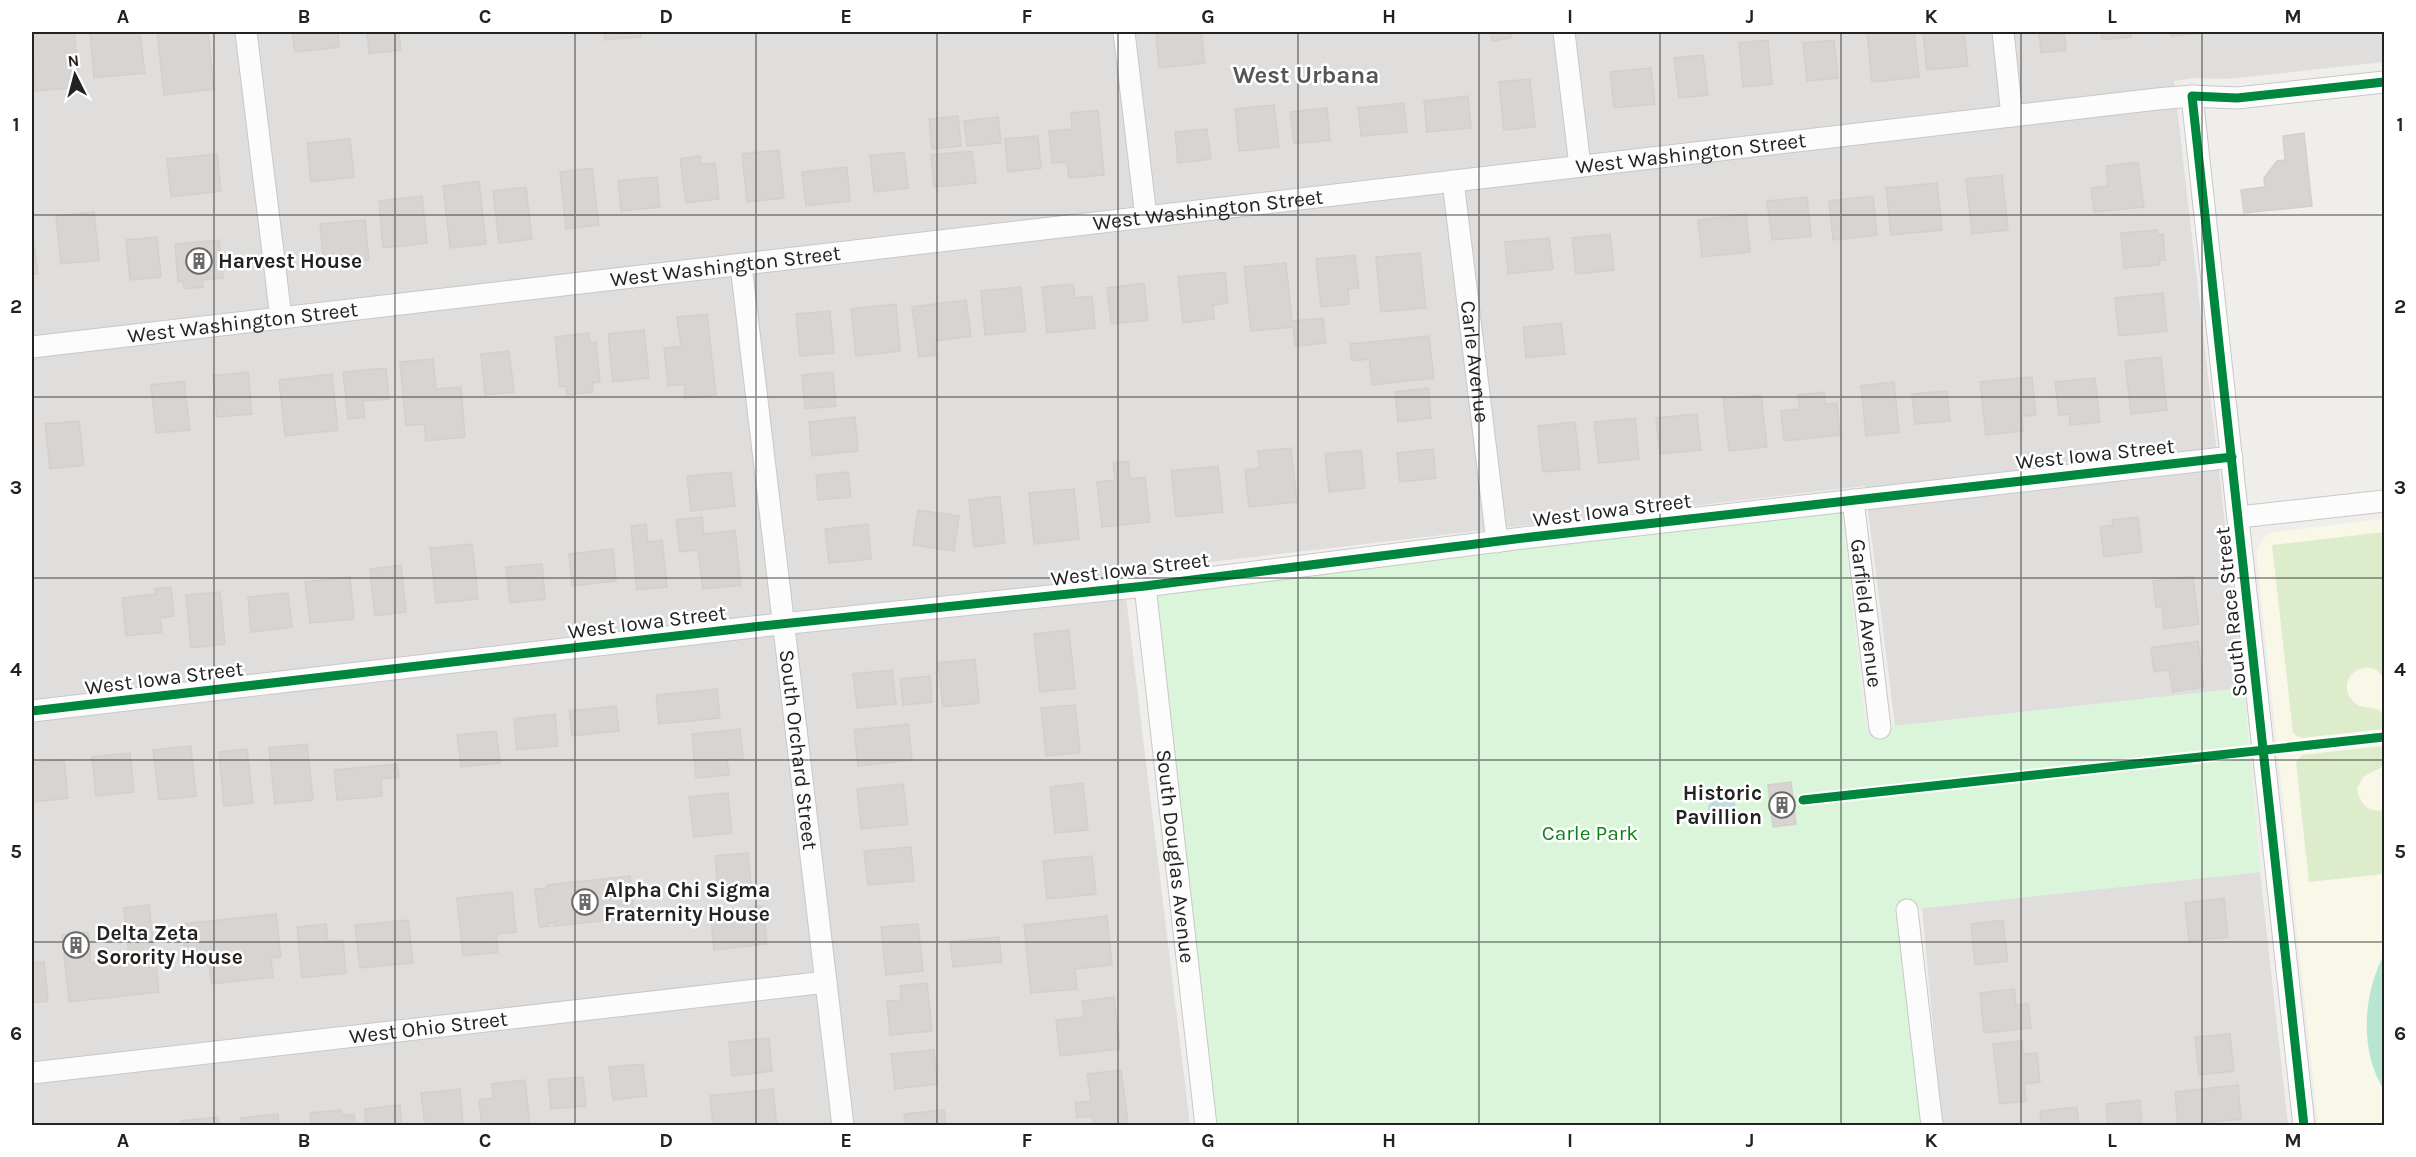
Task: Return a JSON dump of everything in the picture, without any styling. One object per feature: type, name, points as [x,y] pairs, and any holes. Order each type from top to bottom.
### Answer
[{"type":"street","points":[[246,32],[281,318]]},
{"type":"street","points":[[1124,32],[1146,217]]},
{"type":"street","points":[[1564,32],[1580,166]]},
{"type":"street","points":[[2003,32],[2013,116]]},
{"type":"street","name":"West Washington Street","points":[[32,347],[2013,116],[2192,96],[2237,98],[2385,82]]},
{"type":"street","name":"South Race Street","points":[[2192,96],[2304,1125]]},
{"type":"street","name":"Carle Avenue","points":[[1453,181],[1497,542]]},
{"type":"street","name":"South Orchard Street","points":[[741,265],[782,626],[843,1125]]},
{"type":"street","name":"West Iowa Street","points":[[32,711],[1144,586],[1497,542],[2232,457]]},
{"type":"street","name":"Garfield Avenue","points":[[1853,500],[1880,728]]},
{"type":"street","points":[[2239,517],[2385,501]]},
{"type":"street","name":"South Douglas Avenue","points":[[1144,586],[1206,1125]]},
{"type":"street","points":[[1907,910],[1932,1125]]},
{"type":"street","name":"West Ohio Street","points":[[32,1073],[826,982]]},
{"type":"shaded area","points":[[32,32],[2384,32],[2384,62],[2228,79],[2195,78],[2174,81],[2244,688],[1895,726],[1865,486],[1123,572],[1190,1125],[32,1126]]},
{"type":"shaded area","points":[[2384,519],[2384,1125],[2318,1125],[2257,549],[2265,537],[2272,532]]},
{"type":"shaded area","points":[[2260,872],[2288,1125],[1942,1125],[1922,908]]},
{"type":"green space","name":"Carle Park","points":[[1842,512],[1866,732],[1895,726],[2244,688],[2260,872],[1907,910],[1932,1125],[1207,1125],[1145,586]]},
{"type":"green space","points":[[2384,532],[2384,678],[2376,670],[2368,667],[2360,669],[2348,680],[2347,688],[2350,697],[2359,706],[2381,712],[2384,729],[2301,738],[2293,733],[2272,545]]},
{"type":"green space","points":[[2384,746],[2384,766],[2363,777],[2357,788],[2365,806],[2373,810],[2384,810],[2384,874],[2309,882],[2296,762],[2302,755]]},
{"type":"green space","points":[[2384,954],[2384,1090],[2370,1058],[2367,1022],[2372,987]]},
{"type":"water","points":[[1722,795],[1732,799],[1736,809],[1732,819],[1722,823],[1712,819],[1708,809],[1712,799]]},
{"type":"building","points":[[74,32],[80,87],[35,91],[32,34]]},
{"type":"building","points":[[90,32],[140,32],[145,73],[94,78]]},
{"type":"building","points":[[157,32],[208,32],[214,89],[164,95]]},
{"type":"building","points":[[292,32],[338,32],[339,47],[295,52]]},
{"type":"building","points":[[367,32],[399,32],[401,50],[369,54]]},
{"type":"building","points":[[604,32],[640,32],[641,37],[605,40]]},
{"type":"building","points":[[1201,32],[1205,63],[1159,68],[1156,33]]},
{"type":"building","points":[[1491,32],[1510,32],[1511,38],[1492,41]]},
{"type":"building","points":[[1867,32],[1914,32],[1919,77],[1872,82]]},
{"type":"building","points":[[1964,32],[1968,66],[1927,70],[1923,34]]},
{"type":"building","points":[[2039,32],[2064,32],[2066,50],[2041,53]]},
{"type":"building","points":[[2101,32],[2131,32],[2131,37],[2102,40]]},
{"type":"building","points":[[2170,32],[2204,32],[2204,33],[2171,36]]},
{"type":"building","points":[[1768,40],[1772,84],[1743,87],[1739,43]]},
{"type":"building","points":[[1834,40],[1838,78],[1807,81],[1803,43]]},
{"type":"building","points":[[1703,55],[1708,95],[1679,98],[1674,58]]},
{"type":"building","points":[[1651,68],[1655,104],[1614,108],[1610,72]]},
{"type":"building","points":[[1530,79],[1535,127],[1504,130],[1499,82]]},
{"type":"building","points":[[1468,96],[1471,128],[1427,132],[1424,101]]},
{"type":"building","points":[[1404,103],[1407,132],[1361,136],[1358,108]]},
{"type":"building","points":[[1274,105],[1279,147],[1239,151],[1235,109]]},
{"type":"building","points":[[1327,108],[1330,140],[1294,144],[1290,112]]},
{"type":"building","points":[[1098,110],[1104,175],[1069,178],[1067,162],[1052,163],[1049,131],[1072,129],[1071,113]]},
{"type":"building","points":[[958,116],[961,146],[932,149],[929,119]]},
{"type":"building","points":[[998,117],[1001,143],[967,146],[964,121]]},
{"type":"building","points":[[1207,129],[1211,159],[1178,163],[1175,132]]},
{"type":"building","points":[[2304,133],[2312,206],[2244,213],[2241,190],[2265,187],[2264,178],[2277,161],[2285,160],[2283,136]]},
{"type":"building","points":[[1038,136],[1041,168],[1008,172],[1005,139]]},
{"type":"building","points":[[350,139],[354,177],[311,182],[307,143]]},
{"type":"building","points":[[779,150],[784,198],[747,202],[742,154]]},
{"type":"building","points":[[972,151],[976,183],[934,187],[931,155]]},
{"type":"building","points":[[904,152],[908,188],[874,192],[870,156]]},
{"type":"building","points":[[217,154],[221,191],[171,197],[167,159]]},
{"type":"building","points":[[700,156],[701,164],[715,163],[719,199],[686,203],[680,159]]},
{"type":"building","points":[[2138,162],[2144,207],[2094,212],[2091,188],[2108,186],[2106,166]]},
{"type":"building","points":[[847,167],[850,201],[806,206],[802,172]]},
{"type":"building","points":[[592,168],[599,225],[566,229],[560,172]]},
{"type":"building","points":[[2002,175],[2008,230],[1972,234],[1966,179]]},
{"type":"building","points":[[657,177],[660,207],[621,211],[618,181]]},
{"type":"building","points":[[479,181],[486,244],[450,248],[443,186]]},
{"type":"building","points":[[1937,183],[1942,230],[1891,235],[1886,188]]},
{"type":"building","points":[[526,187],[532,239],[499,243],[493,191]]},
{"type":"building","points":[[422,196],[427,243],[383,248],[379,201]]},
{"type":"building","points":[[1873,196],[1877,235],[1833,240],[1829,201]]},
{"type":"building","points":[[1807,197],[1811,236],[1772,240],[1767,201]]},
{"type":"building","points":[[94,212],[99,260],[61,264],[56,216]]},
{"type":"building","points":[[1746,214],[1750,252],[1702,257],[1698,220]]},
{"type":"building","points":[[365,220],[369,260],[324,265],[320,224]]},
{"type":"building","points":[[32,228],[38,274],[32,274]]},
{"type":"building","points":[[2157,230],[2158,235],[2163,234],[2165,260],[2159,260],[2160,265],[2124,268],[2121,233]]},
{"type":"building","points":[[1610,234],[1614,270],[1576,274],[1572,238]]},
{"type":"building","points":[[157,237],[161,277],[130,280],[126,240]]},
{"type":"building","points":[[1549,238],[1553,269],[1508,274],[1505,242]]},
{"type":"building","name":"Harvest House","points":[[219,240],[223,278],[202,280],[203,287],[184,289],[183,281],[178,282],[175,244]]},
{"type":"building","points":[[1420,253],[1426,308],[1381,312],[1376,257]]},
{"type":"building","points":[[1355,255],[1359,288],[1348,289],[1349,304],[1321,307],[1316,259]]},
{"type":"building","points":[[1286,263],[1292,321],[1323,318],[1326,343],[1295,346],[1293,327],[1251,331],[1244,267]]},
{"type":"building","points":[[1225,272],[1228,303],[1213,305],[1214,319],[1183,323],[1178,277]]},
{"type":"building","points":[[1144,283],[1148,320],[1111,324],[1107,288]]},
{"type":"building","points":[[1073,284],[1075,298],[1092,296],[1095,328],[1047,333],[1042,287]]},
{"type":"building","points":[[1021,287],[1026,331],[985,335],[981,291]]},
{"type":"building","points":[[2163,293],[2167,331],[2119,336],[2115,298]]},
{"type":"building","points":[[966,300],[971,336],[934,341],[936,355],[919,357],[912,307]]},
{"type":"building","points":[[896,304],[900,351],[856,356],[851,309]]},
{"type":"building","points":[[830,311],[834,353],[800,356],[796,314]]},
{"type":"building","points":[[707,314],[716,395],[685,398],[684,384],[668,386],[664,348],[681,346],[677,317]]},
{"type":"building","points":[[1561,323],[1565,354],[1526,358],[1523,327]]},
{"type":"building","points":[[644,330],[649,378],[613,382],[608,334]]},
{"type":"building","points":[[589,333],[590,343],[596,342],[600,382],[592,383],[593,392],[567,395],[566,386],[560,387],[555,337]]},
{"type":"building","points":[[1429,336],[1434,378],[1372,385],[1369,359],[1352,361],[1350,344]]},
{"type":"building","points":[[509,351],[514,392],[485,395],[481,354]]},
{"type":"building","points":[[2161,357],[2167,410],[2131,414],[2125,361]]},
{"type":"building","points":[[433,359],[436,389],[461,387],[465,437],[426,441],[424,424],[406,426],[400,362]]},
{"type":"building","points":[[386,368],[389,399],[363,401],[365,417],[348,419],[343,372]]},
{"type":"building","points":[[248,372],[252,414],[217,417],[213,376]]},
{"type":"building","points":[[833,372],[836,406],[805,409],[802,375]]},
{"type":"building","points":[[332,374],[338,430],[285,436],[279,380]]},
{"type":"building","points":[[2032,377],[2036,415],[2022,416],[2023,431],[1986,435],[1980,382]]},
{"type":"building","points":[[2095,378],[2100,422],[2070,425],[2069,414],[2059,415],[2055,382]]},
{"type":"building","points":[[184,381],[190,430],[156,433],[151,385]]},
{"type":"building","points":[[1894,382],[1899,432],[1866,436],[1861,386]]},
{"type":"building","points":[[1428,388],[1431,418],[1398,422],[1395,392]]},
{"type":"building","points":[[1947,391],[1950,421],[1915,424],[1912,394]]},
{"type":"building","points":[[1824,392],[1825,404],[1837,403],[1840,435],[1784,441],[1781,411],[1800,409],[1798,395]]},
{"type":"building","points":[[1761,395],[1767,447],[1729,451],[1723,399]]},
{"type":"building","points":[[1697,414],[1701,450],[1660,454],[1656,418]]},
{"type":"building","points":[[855,417],[858,451],[812,456],[809,422]]},
{"type":"building","points":[[1635,418],[1639,459],[1599,463],[1594,422]]},
{"type":"building","points":[[79,421],[84,465],[50,469],[45,424]]},
{"type":"building","points":[[1575,422],[1580,469],[1543,472],[1538,426]]},
{"type":"building","points":[[1291,448],[1297,502],[1249,507],[1245,470],[1260,468],[1258,451]]},
{"type":"building","points":[[1433,449],[1436,478],[1400,482],[1397,453]]},
{"type":"building","points":[[1361,450],[1365,488],[1329,492],[1325,454]]},
{"type":"building","points":[[1128,461],[1130,479],[1145,477],[1150,522],[1102,527],[1097,482],[1115,480],[1113,463]]},
{"type":"building","points":[[1218,466],[1223,512],[1176,517],[1171,471]]},
{"type":"building","points":[[731,472],[735,506],[691,511],[687,476]]},
{"type":"building","points":[[848,472],[851,497],[818,500],[816,475]]},
{"type":"building","points":[[1074,489],[1079,539],[1034,544],[1029,493]]},
{"type":"building","points":[[1000,496],[1005,543],[974,547],[969,500]]},
{"type":"building","points":[[918,510],[959,516],[954,551],[913,545]]},
{"type":"building","points":[[702,517],[704,534],[735,530],[741,585],[703,589],[698,550],[680,552],[676,520]]},
{"type":"building","points":[[2138,517],[2142,552],[2104,557],[2100,527],[2113,525],[2112,520]]},
{"type":"building","points":[[646,524],[648,542],[662,540],[667,587],[637,590],[631,526]]},
{"type":"building","points":[[868,524],[871,559],[829,563],[825,529]]},
{"type":"building","points":[[472,544],[478,599],[436,603],[430,548]]},
{"type":"building","points":[[613,549],[616,581],[572,586],[569,554]]},
{"type":"building","points":[[542,564],[545,599],[510,603],[506,567]]},
{"type":"building","points":[[401,565],[406,612],[375,616],[370,569]]},
{"type":"building","points":[[2193,576],[2199,624],[2164,629],[2162,607],[2156,608],[2153,581]]},
{"type":"building","points":[[350,577],[354,619],[310,623],[305,582]]},
{"type":"building","points":[[171,587],[174,616],[160,618],[162,632],[126,636],[122,598],[156,594],[155,589]]},
{"type":"building","points":[[220,592],[225,644],[191,648],[186,595]]},
{"type":"building","points":[[288,593],[292,627],[251,632],[248,597]]},
{"type":"building","points":[[1069,630],[1075,688],[1040,692],[1034,634]]},
{"type":"building","points":[[2198,641],[2204,687],[2173,692],[2169,670],[2154,672],[2151,648]]},
{"type":"building","points":[[975,659],[979,703],[943,707],[938,663]]},
{"type":"building","points":[[892,670],[896,704],[857,708],[853,674]]},
{"type":"building","points":[[930,676],[932,702],[903,705],[900,679]]},
{"type":"building","points":[[717,689],[720,718],[659,724],[656,695]]},
{"type":"building","points":[[1075,705],[1080,753],[1046,756],[1041,708]]},
{"type":"building","points":[[616,706],[619,731],[572,736],[569,711]]},
{"type":"building","points":[[555,714],[558,746],[517,750],[514,719]]},
{"type":"building","points":[[908,724],[912,760],[858,766],[854,730]]},
{"type":"building","points":[[740,729],[743,758],[727,759],[729,775],[696,778],[692,734]]},
{"type":"building","points":[[496,731],[500,763],[461,767],[457,735]]},
{"type":"building","points":[[307,744],[313,800],[275,804],[269,748]]},
{"type":"building","points":[[191,746],[196,796],[159,800],[153,750]]},
{"type":"building","points":[[247,749],[253,803],[224,806],[219,752]]},
{"type":"building","points":[[130,753],[134,792],[96,796],[92,757]]},
{"type":"building","points":[[64,760],[68,798],[32,802],[32,763]]},
{"type":"building","points":[[397,764],[399,777],[381,779],[382,796],[337,800],[334,770]]},
{"type":"building","name":"Historic Pavillion","points":[[1791,782],[1796,824],[1773,827],[1768,785]]},
{"type":"building","points":[[1083,783],[1088,830],[1055,833],[1050,787]]},
{"type":"building","points":[[903,784],[908,824],[861,829],[857,789]]},
{"type":"building","points":[[728,793],[732,833],[694,837],[689,797]]},
{"type":"building","points":[[911,847],[914,881],[868,885],[864,851]]},
{"type":"building","points":[[748,853],[752,894],[719,897],[715,856]]},
{"type":"building","points":[[1092,856],[1096,894],[1047,899],[1043,861]]},
{"type":"building","name":"Alpha Chi Sigma Fraternity House","points":[[630,876],[634,914],[620,915],[620,919],[554,926],[554,923],[549,923],[549,926],[540,927],[535,889],[547,888],[547,885]]},
{"type":"building","points":[[512,892],[516,932],[496,934],[498,952],[463,956],[457,898]]},
{"type":"building","points":[[2224,898],[2228,937],[2189,941],[2185,903]]},
{"type":"building","name":"Delta Zeta Sorority House","points":[[149,905],[159,992],[69,1002],[62,935],[88,932],[91,963],[129,959],[124,908]]},
{"type":"building","points":[[763,906],[767,944],[714,950],[710,911]]},
{"type":"building","points":[[276,914],[281,957],[271,958],[273,977],[212,984],[209,965],[186,967],[182,924]]},
{"type":"building","points":[[1107,916],[1112,965],[1075,969],[1077,989],[1031,993],[1024,925]]},
{"type":"building","points":[[408,920],[413,963],[360,968],[355,925]]},
{"type":"building","points":[[2003,920],[2008,961],[1975,965],[1971,924]]},
{"type":"building","points":[[326,924],[328,941],[343,940],[346,973],[302,978],[297,927]]},
{"type":"building","points":[[918,924],[923,971],[886,975],[881,927]]},
{"type":"building","points":[[999,937],[1002,962],[953,967],[950,942]]},
{"type":"building","points":[[44,962],[48,1001],[32,1003],[32,963]]},
{"type":"building","points":[[927,983],[932,1031],[890,1035],[887,1001],[901,1000],[900,986]]},
{"type":"building","points":[[2014,989],[2016,1005],[2028,1004],[2031,1028],[1984,1033],[1980,993]]},
{"type":"building","points":[[1114,997],[1120,1049],[1060,1056],[1056,1020],[1084,1017],[1082,1001]]},
{"type":"building","points":[[2230,1034],[2234,1071],[2199,1075],[2195,1037]]},
{"type":"building","points":[[769,1038],[772,1071],[732,1076],[729,1042]]},
{"type":"building","points":[[2022,1041],[2023,1054],[2037,1053],[2040,1082],[2024,1084],[2026,1101],[2000,1104],[1993,1044]]},
{"type":"building","points":[[934,1050],[937,1084],[895,1089],[891,1054]]},
{"type":"building","points":[[643,1064],[647,1096],[613,1100],[609,1067]]},
{"type":"building","points":[[1121,1070],[1128,1123],[1094,1126],[1092,1116],[1077,1118],[1075,1103],[1091,1101],[1087,1074]]},
{"type":"building","points":[[583,1077],[586,1106],[551,1109],[548,1080]]},
{"type":"building","points":[[525,1080],[530,1126],[482,1126],[479,1100],[493,1098],[492,1084]]},
{"type":"building","points":[[2238,1085],[2241,1119],[2178,1125],[2175,1092]]},
{"type":"building","points":[[460,1089],[463,1123],[425,1126],[421,1093]]},
{"type":"building","points":[[773,1089],[777,1126],[713,1126],[710,1096]]},
{"type":"building","points":[[2140,1100],[2142,1126],[2108,1126],[2106,1104]]},
{"type":"building","points":[[400,1105],[402,1126],[366,1126],[365,1109]]},
{"type":"building","points":[[2077,1107],[2079,1126],[2041,1126],[2040,1111]]},
{"type":"building","points":[[341,1110],[342,1115],[354,1114],[356,1126],[312,1126],[310,1113]]},
{"type":"building","points":[[944,1110],[946,1126],[906,1126],[904,1114]]},
{"type":"building","points":[[278,1114],[279,1126],[242,1126],[241,1118]]},
{"type":"building","points":[[218,1117],[219,1126],[182,1126],[181,1121]]},
{"type":"cycle path","points":[[2304,1126],[2192,96],[2237,98],[2384,82]]},
{"type":"cycle path","points":[[32,711],[753,627],[1145,586],[1523,538],[2232,457]]},
{"type":"cycle path","points":[[1803,800],[2384,737]]},
{"type":"place","name":"Harvest House","points":[[199,261]]},
{"type":"place","name":"Historic Pavillion","points":[[1782,805]]},
{"type":"place","name":"Alpha Chi Sigma Fraternity House","points":[[585,902]]},
{"type":"place","name":"Delta Zeta Sorority House","points":[[76,945]]},
{"type":"district","name":"West Urbana","points":[[1306,75]]}]
